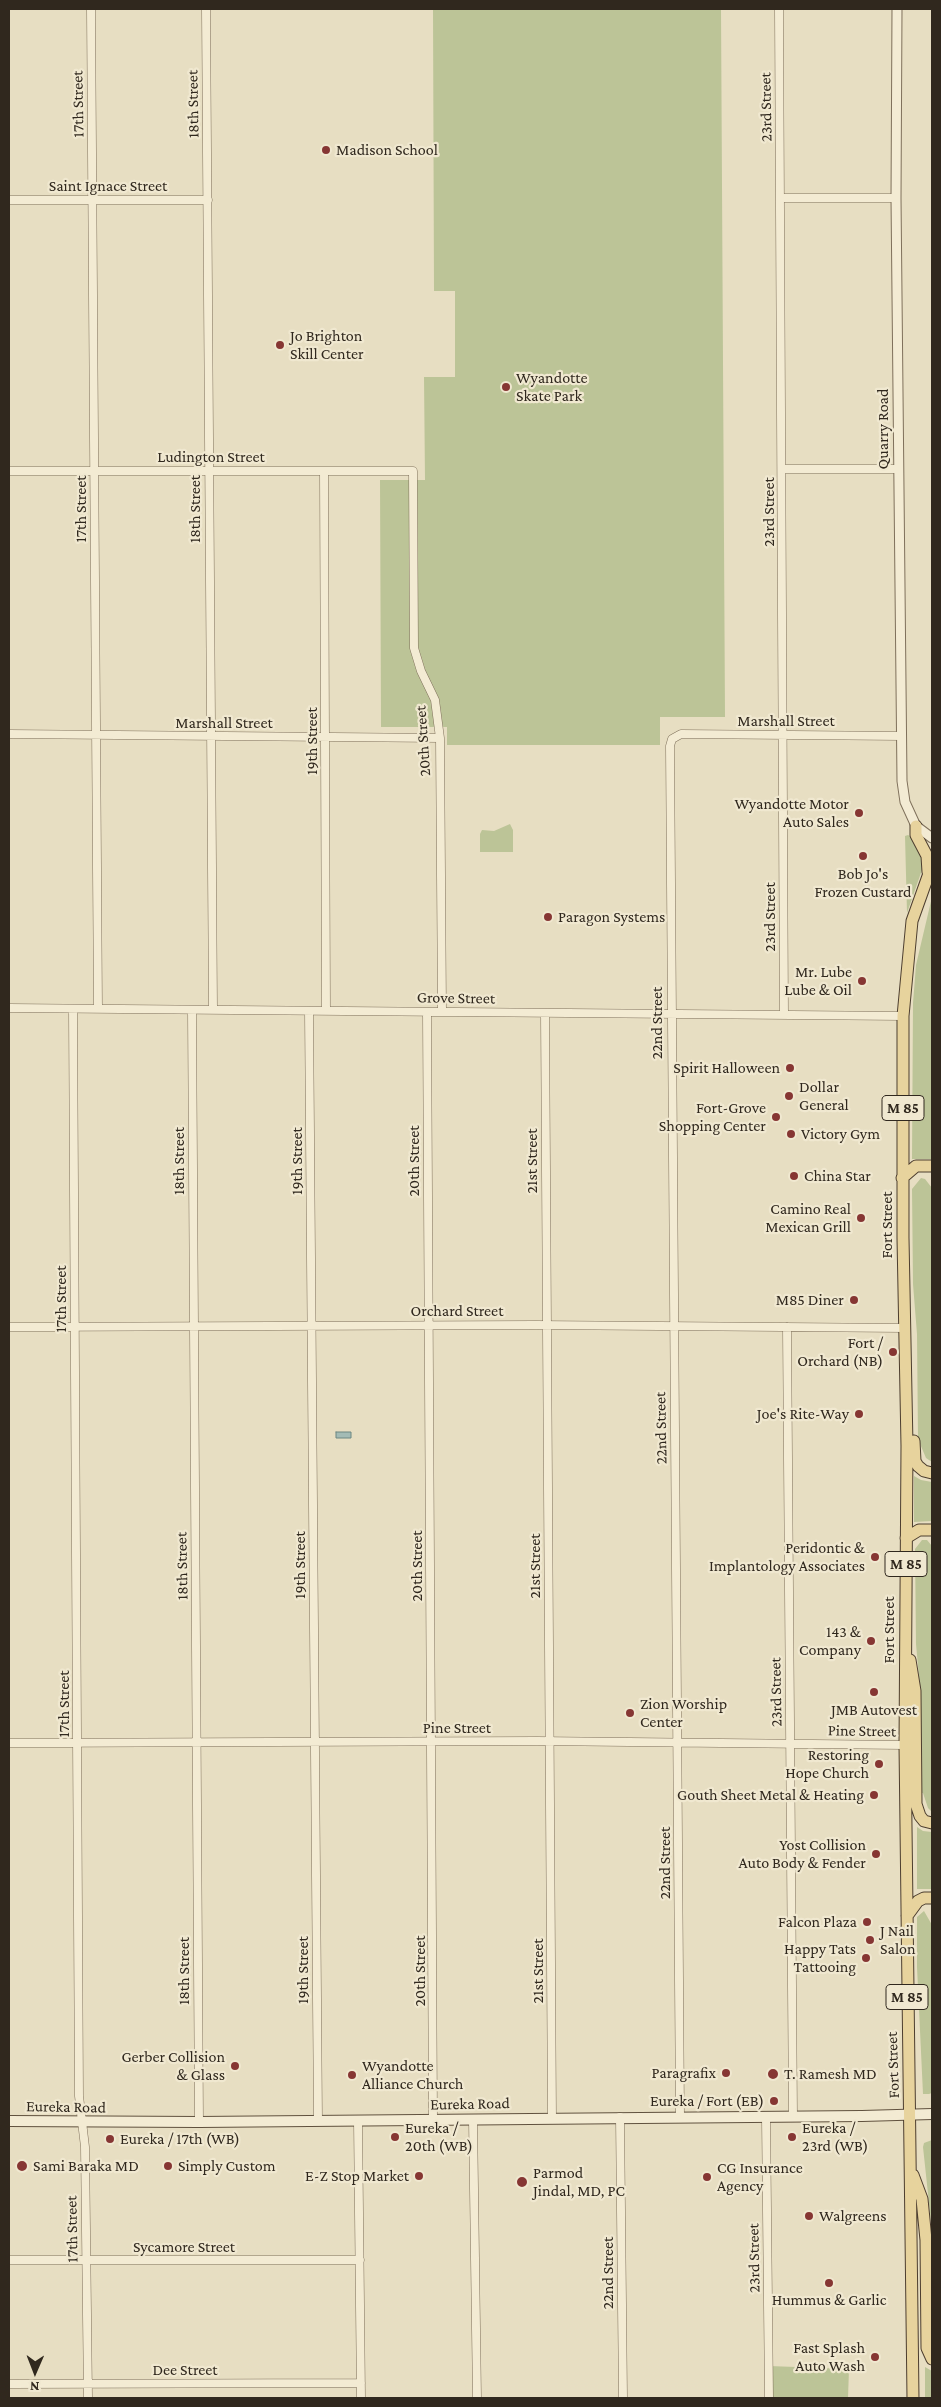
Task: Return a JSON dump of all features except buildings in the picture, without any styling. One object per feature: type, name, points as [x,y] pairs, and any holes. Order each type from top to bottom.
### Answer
[{"type":"main road","points":[[916,826],[916,835],[927,856],[930,871]]},
{"type":"main road","name":"Fort Street","points":[[913,2398],[905,1745],[906,1328],[902,1178],[903,1016],[912,921],[930,871]]},
{"type":"main road","points":[[902,1178],[916,1166],[924,1164],[932,1166]]},
{"type":"main road","points":[[904,1286],[909,1297],[912,1321],[916,1461],[924,1471],[932,1473]]},
{"type":"main road","points":[[906,1538],[919,1530],[932,1530]]},
{"type":"main road","points":[[906,1646],[912,1666],[915,1691],[916,1804],[924,1821],[932,1823]]},
{"type":"main road","points":[[907,1916],[918,1901],[924,1898],[932,1898]]},
{"type":"main road","name":"Eureka Road","points":[[9,2121],[199,2122],[932,2114]]},
{"type":"main road","points":[[911,2168],[922,2199],[926,2240],[927,2348],[932,2359]]},
{"type":"street","name":"17th Street","points":[[91,9],[98,1009]]},
{"type":"street","name":"18th Street","points":[[206,9],[212,1010]]},
{"type":"street","name":"23rd Street","points":[[779,9],[783,468],[784,1015]]},
{"type":"street","name":"Quarry Road","points":[[897,9],[896,198],[902,781],[905,802],[916,826],[932,838]]},
{"type":"street","points":[[781,198],[896,198]]},
{"type":"street","name":"Saint Ignace Street","points":[[9,200],[208,200]]},
{"type":"street","points":[[783,468],[898,469]]},
{"type":"street","name":"19th Street","points":[[324,470],[326,1011]]},
{"type":"street","name":"Ludington Street","points":[[9,471],[412,471]]},
{"type":"street","name":"20th Street","points":[[412,471],[414,648],[421,671],[435,700],[440,738],[442,1012]]},
{"type":"street","name":"Marshall Street","points":[[9,734],[440,738]]},
{"type":"street","name":"Marshall Street","points":[[672,738],[681,734],[902,736]]},
{"type":"street","name":"22nd Street","points":[[672,738],[670,746],[670,1014],[680,2117]]},
{"type":"street","name":"Grove Street","points":[[9,1008],[903,1016]]},
{"type":"street","name":"17th Street","points":[[74,1009],[79,2087],[85,2147],[88,2398]]},
{"type":"street","name":"18th Street","points":[[192,1010],[199,2122]]},
{"type":"street","name":"19th Street","points":[[309,1011],[318,2120]]},
{"type":"street","name":"20th Street","points":[[426,1012],[433,1741],[433,2120]]},
{"type":"street","name":"21st Street","points":[[545,1013],[552,2119]]},
{"type":"street","name":"Orchard Street","points":[[9,1327],[547,1325],[906,1328]]},
{"type":"street","name":"23rd Street","points":[[787,1327],[793,2117]]},
{"type":"street","name":"Pine Street","points":[[9,1743],[433,1741],[905,1745]]},
{"type":"street","name":"22nd Street","points":[[620,2117],[623,2398]]},
{"type":"street","name":"23rd Street","points":[[766,2117],[769,2398]]},
{"type":"street","points":[[473,2119],[477,2398]]},
{"type":"street","points":[[358,2120],[361,2398]]},
{"type":"street","name":"Sycamore Street","points":[[9,2260],[360,2260]]},
{"type":"street","name":"Dee Street","points":[[9,2384],[361,2383]]},
{"type":"green space","points":[[433,9],[721,9],[725,717],[660,717],[660,745],[447,745],[447,727],[381,727],[380,480],[425,480],[424,377],[455,377],[455,291],[434,291]]},
{"type":"green space","points":[[510,824],[513,830],[513,852],[480,852],[480,834],[482,830],[494,831]]},
{"type":"green space","points":[[905,836],[912,837],[923,856],[923,867],[907,913]]},
{"type":"green space","points":[[932,897],[932,1159],[912,1159],[913,1003],[916,965]]},
{"type":"green space","points":[[921,1178],[925,1179],[932,1188],[932,1462],[926,1458],[918,1439],[917,1334],[913,1284],[912,1189]]},
{"type":"green space","points":[[914,1476],[921,1480],[932,1482],[932,1521],[914,1522]]},
{"type":"green space","points":[[922,1540],[927,1540],[932,1546],[932,1812],[928,1808],[923,1793],[920,1793],[920,1688],[916,1644],[915,1549]]},
{"type":"green space","points":[[917,1827],[923,1831],[932,1832],[932,1889],[917,1889]]},
{"type":"green space","points":[[924,1911],[932,1925],[932,2093],[929,2094],[923,2094],[917,1967],[917,1917]]},
{"type":"green space","points":[[932,2140],[932,2231],[923,2147],[924,2143]]},
{"type":"green space","points":[[769,2366],[849,2369],[848,2398],[769,2398]]},
{"type":"green space","points":[[925,2367],[932,2371],[932,2398],[925,2398]]},
{"type":"water","points":[[336,1432],[351,1432],[351,1438],[336,1438]]},
{"type":"place","name":"Madison School","points":[[326,150]]},
{"type":"place","name":"Jo Brighton Skill Center","points":[[280,345]]},
{"type":"place","name":"Wyandotte Skate Park","points":[[506,387]]},
{"type":"place","name":"Wyandotte Motor Auto Sales","points":[[859,813]]},
{"type":"place","name":"Bob Jo's Frozen Custard","points":[[863,856]]},
{"type":"place","name":"Paragon Systems","points":[[548,917]]},
{"type":"place","name":"Mr. Lube Lube & Oil","points":[[862,981]]},
{"type":"place","name":"Spirit Halloween","points":[[790,1068]]},
{"type":"place","name":"Dollar General","points":[[789,1096]]},
{"type":"place","name":"Fort-Grove Shopping Center","points":[[776,1117]]},
{"type":"place","name":"Victory Gym","points":[[791,1134]]},
{"type":"place","name":"China Star","points":[[794,1176]]},
{"type":"place","name":"Camino Real Mexican Grill","points":[[861,1218]]},
{"type":"place","name":"M85 Diner","points":[[854,1300]]},
{"type":"place","name":"Fort / Orchard (NB)","points":[[893,1352]]},
{"type":"place","name":"Joe's Rite-Way","points":[[859,1414]]},
{"type":"place","name":"Peridontic & Implantology Associates","points":[[875,1557]]},
{"type":"place","name":"143 & Company","points":[[871,1641]]},
{"type":"place","name":"JMB Autovest","points":[[874,1692]]},
{"type":"place","name":"Zion Worship Center","points":[[630,1713]]},
{"type":"place","name":"Restoring Hope Church","points":[[879,1764]]},
{"type":"place","name":"Gouth Sheet Metal & Heating","points":[[874,1795]]},
{"type":"place","name":"Yost Collision Auto Body & Fender","points":[[876,1854]]},
{"type":"place","name":"Falcon Plaza","points":[[867,1922]]},
{"type":"place","name":"J Nail Salon","points":[[870,1940]]},
{"type":"place","name":"Happy Tats Tattooing","points":[[866,1958]]},
{"type":"place","name":"Gerber Collision & Glass","points":[[235,2066]]},
{"type":"place","name":"Paragrafix","points":[[726,2073]]},
{"type":"place","name":"T. Ramesh MD","points":[[773,2074]]},
{"type":"place","name":"Wyandotte Alliance Church","points":[[352,2075]]},
{"type":"place","name":"Eureka / Fort (EB)","points":[[774,2101]]},
{"type":"place","name":"Eureka / 20th (WB)","points":[[395,2137]]},
{"type":"place","name":"Eureka / 23rd (WB)","points":[[792,2137]]},
{"type":"place","name":"Eureka / 17th (WB)","points":[[110,2139]]},
{"type":"place","name":"Sami Baraka MD","points":[[22,2166]]},
{"type":"place","name":"Simply Custom","points":[[168,2166]]},
{"type":"place","name":"E-Z Stop Market","points":[[419,2176]]},
{"type":"place","name":"CG Insurance Agency","points":[[707,2177]]},
{"type":"place","name":"Parmod Jindal, MD, PC","points":[[522,2182]]},
{"type":"place","name":"Walgreens","points":[[809,2216]]},
{"type":"place","name":"Hummus & Garlic","points":[[829,2283]]},
{"type":"place","name":"Fast Splash Auto Wash","points":[[875,2357]]}]
